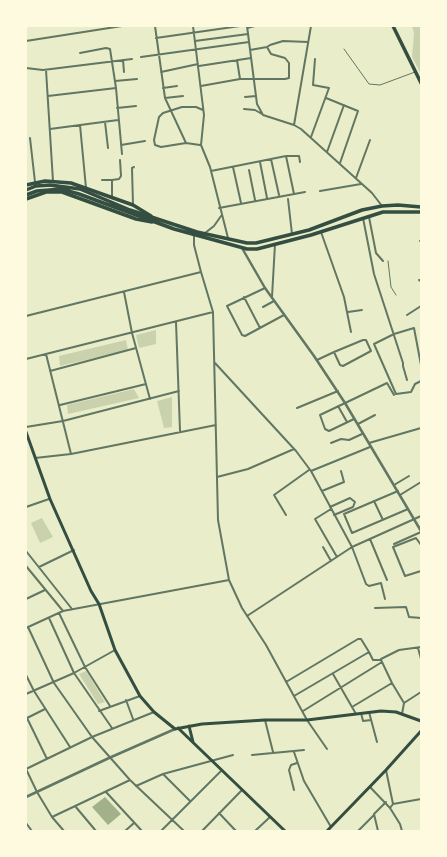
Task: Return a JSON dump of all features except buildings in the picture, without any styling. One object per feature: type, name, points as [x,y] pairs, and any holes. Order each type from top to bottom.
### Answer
[{"type":"main road","points":[[393,26],[421,83]]},
{"type":"main road","points":[[26,185],[35,182],[53,181],[86,188],[133,204],[154,220]]},
{"type":"main road","points":[[26,190],[36,186],[62,186],[80,189],[129,211]]},
{"type":"main road","points":[[26,195],[37,191],[61,189],[129,211],[194,236],[242,248],[257,249],[322,232],[363,217],[398,211],[421,212]]},
{"type":"main road","points":[[26,199],[46,192],[62,192],[136,220],[154,220],[247,243],[256,243],[309,230],[362,210],[382,206],[398,205],[421,207]]},
{"type":"main road","points":[[309,230],[311,235]]},
{"type":"main road","points":[[26,432],[50,498],[91,591],[99,604],[114,650],[140,696],[154,712],[177,729],[188,740],[193,742],[221,771],[285,831]]},
{"type":"main road","points":[[177,729],[189,726],[265,720],[307,720],[368,712],[388,711],[421,721]]},
{"type":"main road","points":[[189,726],[193,742]]},
{"type":"main road","points":[[327,831],[386,770],[421,731]]},
{"type":"street","points":[[26,41],[122,26]]},
{"type":"street","points":[[154,26],[164,98],[186,143]]},
{"type":"street","points":[[193,26],[204,110],[201,145],[211,171],[219,208],[228,239]]},
{"type":"street","points":[[156,38],[240,26]]},
{"type":"street","points":[[255,26],[247,27],[257,104],[263,115]]},
{"type":"street","points":[[294,125],[311,26]]},
{"type":"street","points":[[195,41],[248,34]]},
{"type":"street","points":[[250,50],[267,47],[283,41],[308,42]]},
{"type":"street","points":[[141,57],[249,42]]},
{"type":"street","points":[[201,86],[240,79],[285,79],[289,76],[290,63],[285,58],[271,54],[267,47]]},
{"type":"street","points":[[80,53],[109,48],[116,88],[122,154]]},
{"type":"street","points":[[161,72],[251,58]]},
{"type":"street","points":[[26,68],[46,70],[132,59]]},
{"type":"street","points":[[123,60],[124,72]]},
{"type":"street","points":[[236,60],[240,79]]},
{"type":"street","points":[[311,137],[329,88],[313,85],[315,60]]},
{"type":"street","points":[[46,70],[53,181]]},
{"type":"street","points":[[115,81],[137,79]]},
{"type":"street","points":[[163,88],[177,86]]},
{"type":"street","points":[[48,96],[116,88]]},
{"type":"street","points":[[164,98],[182,96]]},
{"type":"street","points":[[245,97],[256,96]]},
{"type":"street","points":[[326,98],[358,111],[340,164]]},
{"type":"street","points":[[327,152],[344,105]]},
{"type":"street","points":[[117,108],[136,106]]},
{"type":"street","points":[[201,145],[186,143],[161,147],[154,144],[159,116],[170,110],[190,107],[204,110]]},
{"type":"street","points":[[244,109],[255,110],[263,115],[294,125],[311,137],[356,178],[372,193],[382,206]]},
{"type":"street","points":[[50,128],[118,120]]},
{"type":"street","points":[[105,122],[108,148]]},
{"type":"street","points":[[80,125],[86,188]]},
{"type":"street","points":[[30,138],[35,182]]},
{"type":"street","points":[[356,178],[370,140]]},
{"type":"street","points":[[121,144],[145,142]]},
{"type":"street","points":[[211,171],[286,156],[298,156],[300,162]]},
{"type":"street","points":[[286,156],[294,194]]},
{"type":"street","points":[[271,159],[279,196]]},
{"type":"street","points":[[102,180],[120,178],[120,160]]},
{"type":"street","points":[[260,162],[267,198]]},
{"type":"street","points":[[133,204],[132,168],[134,166]]},
{"type":"street","points":[[233,167],[241,204]]},
{"type":"street","points":[[249,170],[255,201]]},
{"type":"street","points":[[112,180],[112,198]]},
{"type":"street","points":[[320,191],[361,184]]},
{"type":"street","points":[[219,208],[305,192]]},
{"type":"street","points":[[288,198],[292,234]]},
{"type":"street","points":[[204,233],[214,226],[221,215]]},
{"type":"street","points":[[368,216],[376,253],[383,261],[378,262]]},
{"type":"street","points":[[363,217],[374,274],[394,334],[407,380]]},
{"type":"street","points":[[322,232],[348,312],[351,332]]},
{"type":"street","points":[[194,236],[194,245],[200,272],[213,312],[218,520],[229,580],[247,616],[266,645],[307,720],[327,749]]},
{"type":"street","points":[[273,300],[275,244]]},
{"type":"street","points":[[242,248],[273,300],[338,391],[362,434],[415,520],[421,532],[394,544]]},
{"type":"street","points":[[26,316],[200,272]]},
{"type":"street","points":[[265,288],[227,306],[242,336],[246,336],[284,315]]},
{"type":"street","points":[[124,292],[132,333],[150,399]]},
{"type":"street","points":[[244,297],[260,328]]},
{"type":"street","points":[[263,307],[273,300]]},
{"type":"street","points":[[407,315],[421,306]]},
{"type":"street","points":[[348,312],[362,310]]},
{"type":"street","points":[[26,359],[213,312]]},
{"type":"street","points":[[176,322],[180,431]]},
{"type":"street","points":[[421,365],[414,328],[394,334],[374,344],[396,394],[399,395],[411,392],[415,384],[421,381]]},
{"type":"street","points":[[317,360],[334,352],[365,340],[371,351],[343,366],[340,365],[334,352]]},
{"type":"street","points":[[50,371],[136,348]]},
{"type":"street","points":[[46,354],[60,405],[71,454]]},
{"type":"street","points":[[214,362],[294,449],[310,470],[352,547],[366,584],[369,586],[381,583],[385,599]]},
{"type":"street","points":[[354,419],[329,431],[325,429],[320,415],[387,382],[394,396]]},
{"type":"street","points":[[60,405],[146,384]]},
{"type":"street","points":[[26,427],[63,421],[179,391]]},
{"type":"street","points":[[297,408],[338,391]]},
{"type":"street","points":[[338,406],[347,422]]},
{"type":"street","points":[[357,424],[375,414]]},
{"type":"street","points":[[35,458],[71,454],[216,425]]},
{"type":"street","points":[[368,443],[421,428]]},
{"type":"street","points":[[331,443],[341,439],[349,440],[362,434]]},
{"type":"street","points":[[286,515],[274,495],[310,470],[370,447]]},
{"type":"street","points":[[217,477],[248,469],[294,449]]},
{"type":"street","points":[[322,491],[344,482],[341,471]]},
{"type":"street","points":[[394,485],[409,476]]},
{"type":"street","points":[[400,495],[421,482]]},
{"type":"street","points":[[398,491],[345,513],[344,515],[353,533],[408,509]]},
{"type":"street","points":[[26,507],[50,498]]},
{"type":"street","points":[[334,515],[353,507],[355,502],[350,498],[331,508],[315,519],[337,557]]},
{"type":"street","points":[[374,501],[383,520]]},
{"type":"street","points":[[247,616],[352,547],[421,516]]},
{"type":"street","points":[[421,545],[416,538],[393,547],[405,576],[421,571]]},
{"type":"street","points":[[370,539],[387,580]]},
{"type":"street","points":[[323,547],[330,561]]},
{"type":"street","points":[[39,567],[74,550]]},
{"type":"street","points":[[26,551],[72,609]]},
{"type":"street","points":[[26,566],[63,611]]},
{"type":"street","points":[[184,831],[130,780],[92,737],[54,683],[27,628],[63,611],[229,580]]},
{"type":"street","points":[[26,599],[46,590]]},
{"type":"street","points":[[375,608],[406,606],[409,617],[421,618]]},
{"type":"street","points":[[59,613],[85,667],[110,706]]},
{"type":"street","points":[[49,618],[74,673],[112,728]]},
{"type":"street","points":[[286,682],[358,638],[361,639],[373,660],[381,661]]},
{"type":"street","points":[[303,711],[399,650],[419,648],[421,659]]},
{"type":"street","points":[[26,694],[74,673],[114,650]]},
{"type":"street","points":[[294,696],[369,652]]},
{"type":"street","points":[[381,661],[404,703],[402,714]]},
{"type":"street","points":[[333,674],[356,714]]},
{"type":"street","points":[[26,675],[34,691],[70,748]]},
{"type":"street","points":[[352,707],[392,683]]},
{"type":"street","points":[[404,703],[421,692]]},
{"type":"street","points":[[99,710],[140,696]]},
{"type":"street","points":[[126,700],[133,720]]},
{"type":"street","points":[[45,709],[26,718],[47,759]]},
{"type":"street","points":[[64,831],[52,817],[37,792],[26,769],[112,728],[154,712]]},
{"type":"street","points":[[368,712],[377,742]]},
{"type":"street","points":[[361,713],[363,722],[371,720]]},
{"type":"street","points":[[265,720],[273,752]]},
{"type":"street","points":[[26,797],[109,758],[177,729]]},
{"type":"street","points":[[252,755],[304,750]]},
{"type":"street","points":[[294,752],[304,781],[331,827]]},
{"type":"street","points":[[136,786],[163,774],[233,754]]},
{"type":"street","points":[[294,790],[289,770],[291,765],[297,763]]},
{"type":"street","points":[[386,770],[393,804]]},
{"type":"street","points":[[161,831],[221,771]]},
{"type":"street","points":[[163,774],[190,801]]},
{"type":"street","points":[[52,817],[130,780]]},
{"type":"street","points":[[370,787],[386,802],[400,824],[402,831]]},
{"type":"street","points":[[202,831],[242,790]]},
{"type":"street","points":[[106,792],[142,831]]},
{"type":"street","points":[[390,808],[393,804],[421,800]]},
{"type":"street","points":[[358,831],[386,802]]},
{"type":"street","points":[[75,806],[96,831]]},
{"type":"street","points":[[219,813],[236,831]]},
{"type":"street","points":[[374,814],[378,831]]},
{"type":"street","points":[[255,831],[270,817]]},
{"type":"street","points":[[26,823],[32,831]]},
{"type":"street","points":[[125,831],[134,823]]},
{"type":"lane","points":[[344,49],[369,84],[380,85],[416,72]]},
{"type":"lane","points":[[388,261],[391,287],[396,295]]},
{"type":"shaded area","points":[[412,26],[421,26],[421,74],[412,57],[414,33]]},
{"type":"shaded area","points":[[156,330],[156,344],[139,348],[136,335]]},
{"type":"shaded area","points":[[126,340],[128,350],[60,366],[59,356]]},
{"type":"shaded area","points":[[134,389],[139,398],[68,414],[67,405]]},
{"type":"shaded area","points":[[172,397],[172,427],[164,428],[157,401]]},
{"type":"shaded area","points":[[42,518],[53,537],[40,543],[31,523]]},
{"type":"shaded area","points":[[86,671],[105,702],[98,704],[79,674]]},
{"type":"shaded area","points":[[105,797],[121,814],[108,825],[92,807]]}]
